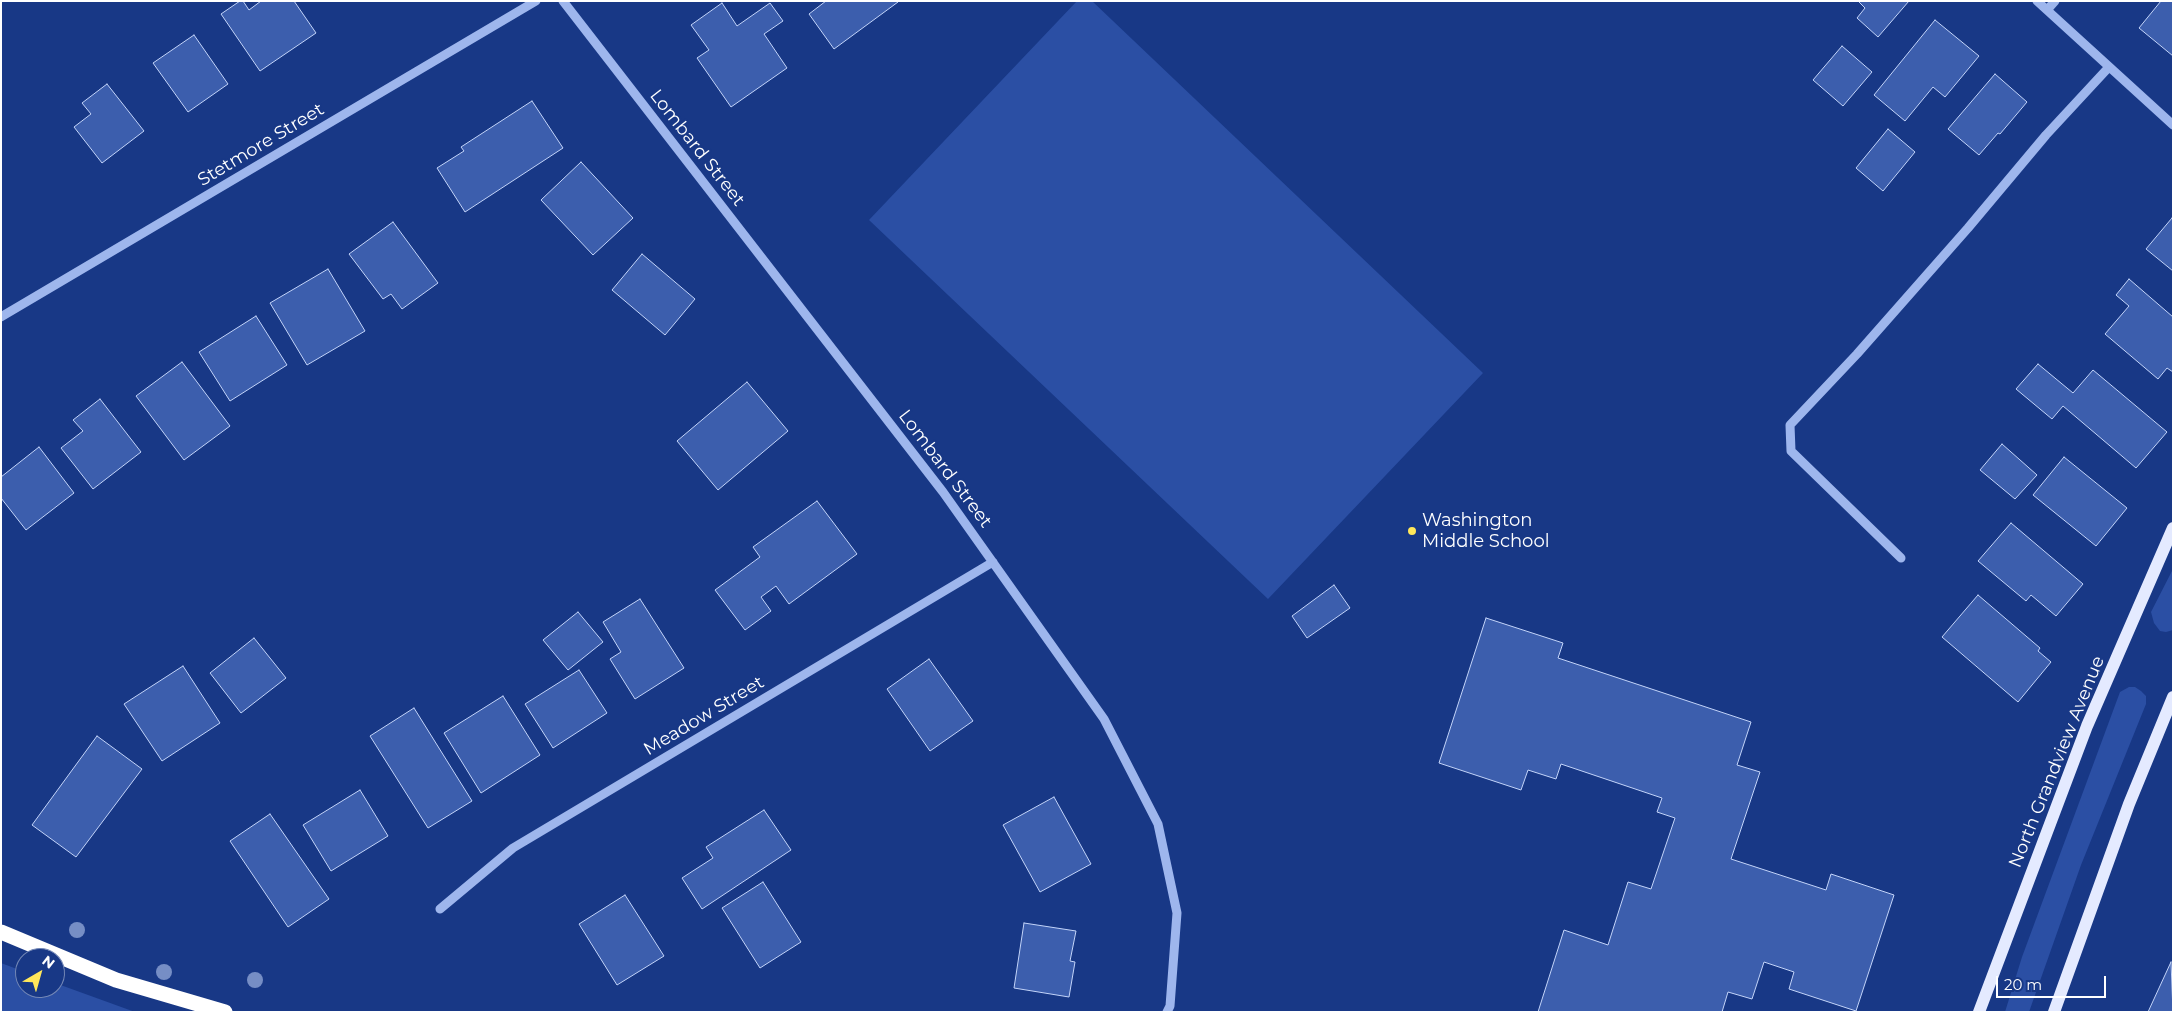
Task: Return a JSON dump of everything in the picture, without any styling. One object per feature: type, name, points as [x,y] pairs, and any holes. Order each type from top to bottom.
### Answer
[{"type":"highway","points":[[1,932],[116,980],[225,1012]]},
{"type":"main road","name":"North Grandview Avenue","points":[[1979,1012],[2087,726],[2173,528]]},
{"type":"main road","points":[[2054,1012],[2129,804],[2173,697]]},
{"type":"street","name":"Stetmore Street","points":[[1,317],[536,1]]},
{"type":"street","name":"Lombard Street","points":[[563,1],[937,484],[1104,719],[1158,824],[1177,913],[1170,1006],[1167,1012]]},
{"type":"street","points":[[2037,1],[2173,125]]},
{"type":"street","points":[[2047,10],[2055,1]]},
{"type":"street","points":[[1901,558],[1791,451],[1790,425],[1864,346],[1968,228],[2046,134],[2109,67]]},
{"type":"street","name":"Meadow Street","points":[[440,909],[513,848],[993,562]]},
{"type":"shaded area","points":[[1077,1],[1092,1],[1483,373],[1268,599],[869,220]]},
{"type":"shaded area","points":[[2173,569],[2173,630],[2166,632],[2160,631],[2154,623],[2151,612]]},
{"type":"shaded area","points":[[2129,687],[2135,687],[2146,696],[2146,704],[2081,865],[2029,1012],[2005,1012],[2022,957],[2120,692]]},
{"type":"shaded area","points":[[1,963],[15,968],[15,998],[65,998],[65,987],[135,1012],[1,1012]]},
{"type":"building","points":[[240,1],[243,1],[249,10],[261,1],[294,1],[316,33],[260,71],[221,14]]},
{"type":"building","points":[[826,1],[898,2],[834,49],[809,14]]},
{"type":"building","points":[[1858,1],[1909,1],[1878,37],[1857,18],[1865,8]]},
{"type":"building","points":[[2161,1],[2173,1],[2173,56],[2139,28]]},
{"type":"building","points":[[722,3],[737,26],[770,3],[783,21],[764,34],[787,68],[731,107],[697,58],[709,50],[691,25]]},
{"type":"building","points":[[1935,20],[1979,56],[1945,97],[1933,87],[1905,121],[1874,95]]},
{"type":"building","points":[[194,35],[228,84],[188,112],[153,63]]},
{"type":"building","points":[[1842,46],[1872,72],[1843,106],[1813,80]]},
{"type":"building","points":[[1995,74],[2027,102],[1979,155],[1948,129]]},
{"type":"building","points":[[107,84],[144,131],[102,163],[74,127],[91,114],[82,103]]},
{"type":"building","points":[[532,101],[563,148],[465,212],[437,168],[464,151],[461,147]]},
{"type":"building","points":[[1888,129],[1915,152],[1883,191],[1856,168]]},
{"type":"building","points":[[581,162],[633,218],[593,255],[541,200]]},
{"type":"building","points":[[2173,219],[2173,271],[2146,249]]},
{"type":"building","points":[[393,222],[438,283],[402,309],[391,294],[383,299],[349,254]]},
{"type":"building","points":[[642,254],[695,299],[665,335],[612,290]]},
{"type":"building","points":[[328,269],[365,331],[307,365],[270,303]]},
{"type":"building","points":[[2129,279],[2173,317],[2173,372],[2167,368],[2158,379],[2105,334],[2129,306],[2116,295]]},
{"type":"building","points":[[256,316],[287,365],[230,401],[199,352]]},
{"type":"building","points":[[182,362],[230,426],[184,460],[136,396]]},
{"type":"building","points":[[2038,364],[2073,393],[2093,370],[2167,432],[2136,468],[2063,406],[2052,419],[2016,389]]},
{"type":"building","points":[[747,382],[788,431],[718,490],[677,441]]},
{"type":"building","points":[[100,399],[141,452],[93,489],[61,448],[83,431],[73,420]]},
{"type":"building","points":[[2002,444],[2037,475],[2015,499],[1980,470]]},
{"type":"building","points":[[39,447],[74,493],[26,530],[1,498],[1,477]]},
{"type":"building","points":[[2064,457],[2127,508],[2096,546],[2033,495]]},
{"type":"building","points":[[817,501],[857,554],[789,604],[776,586],[761,597],[771,611],[745,630],[715,590],[760,557],[753,547]]},
{"type":"building","points":[[2011,523],[2083,584],[2056,616],[2031,595],[2026,601],[1978,561]]},
{"type":"building","points":[[1334,585],[1350,608],[1307,638],[1292,616]]},
{"type":"building","points":[[1978,595],[2040,648],[2038,651],[2051,662],[2018,702],[1942,637]]},
{"type":"building","points":[[640,599],[684,668],[635,699],[610,659],[621,652],[603,622]]},
{"type":"building","points":[[578,612],[603,642],[568,670],[543,640]]},
{"type":"building","points":[[1486,618],[1563,643],[1558,658],[1751,722],[1737,765],[1760,772],[1731,859],[1826,890],[1831,874],[1894,895],[1856,1011],[1789,989],[1794,972],[1764,962],[1752,999],[1728,992],[1722,1012],[1538,1012],[1564,930],[1608,945],[1628,882],[1651,889],[1675,818],[1657,812],[1662,798],[1561,764],[1556,779],[1528,770],[1521,790],[1439,763]]},
{"type":"building","points":[[254,638],[286,678],[241,713],[210,673]]},
{"type":"building","points":[[929,659],[973,721],[930,751],[887,689]]},
{"type":"building","points":[[183,666],[220,723],[162,761],[124,704]]},
{"type":"building","points":[[579,670],[607,713],[553,748],[525,704]]},
{"type":"building","points":[[503,696],[540,755],[481,793],[444,733]]},
{"type":"building","points":[[414,708],[472,801],[428,828],[370,736]]},
{"type":"building","points":[[97,736],[142,769],[76,857],[32,825]]},
{"type":"building","points":[[360,790],[388,836],[331,871],[303,825]]},
{"type":"building","points":[[1054,797],[1091,864],[1040,892],[1003,825]]},
{"type":"building","points":[[764,810],[791,850],[702,909],[682,878],[713,858],[706,847]]},
{"type":"building","points":[[270,814],[329,899],[288,927],[230,841]]},
{"type":"building","points":[[763,882],[801,942],[760,968],[722,908]]},
{"type":"building","points":[[625,895],[664,956],[617,985],[579,924]]},
{"type":"building","points":[[1024,923],[1076,931],[1070,961],[1075,962],[1069,997],[1014,988]]},
{"type":"building","points":[[2171,962],[2173,1012],[2148,1012]]},
{"type":"place","name":"Washington Middle School","points":[[1412,531]]}]
